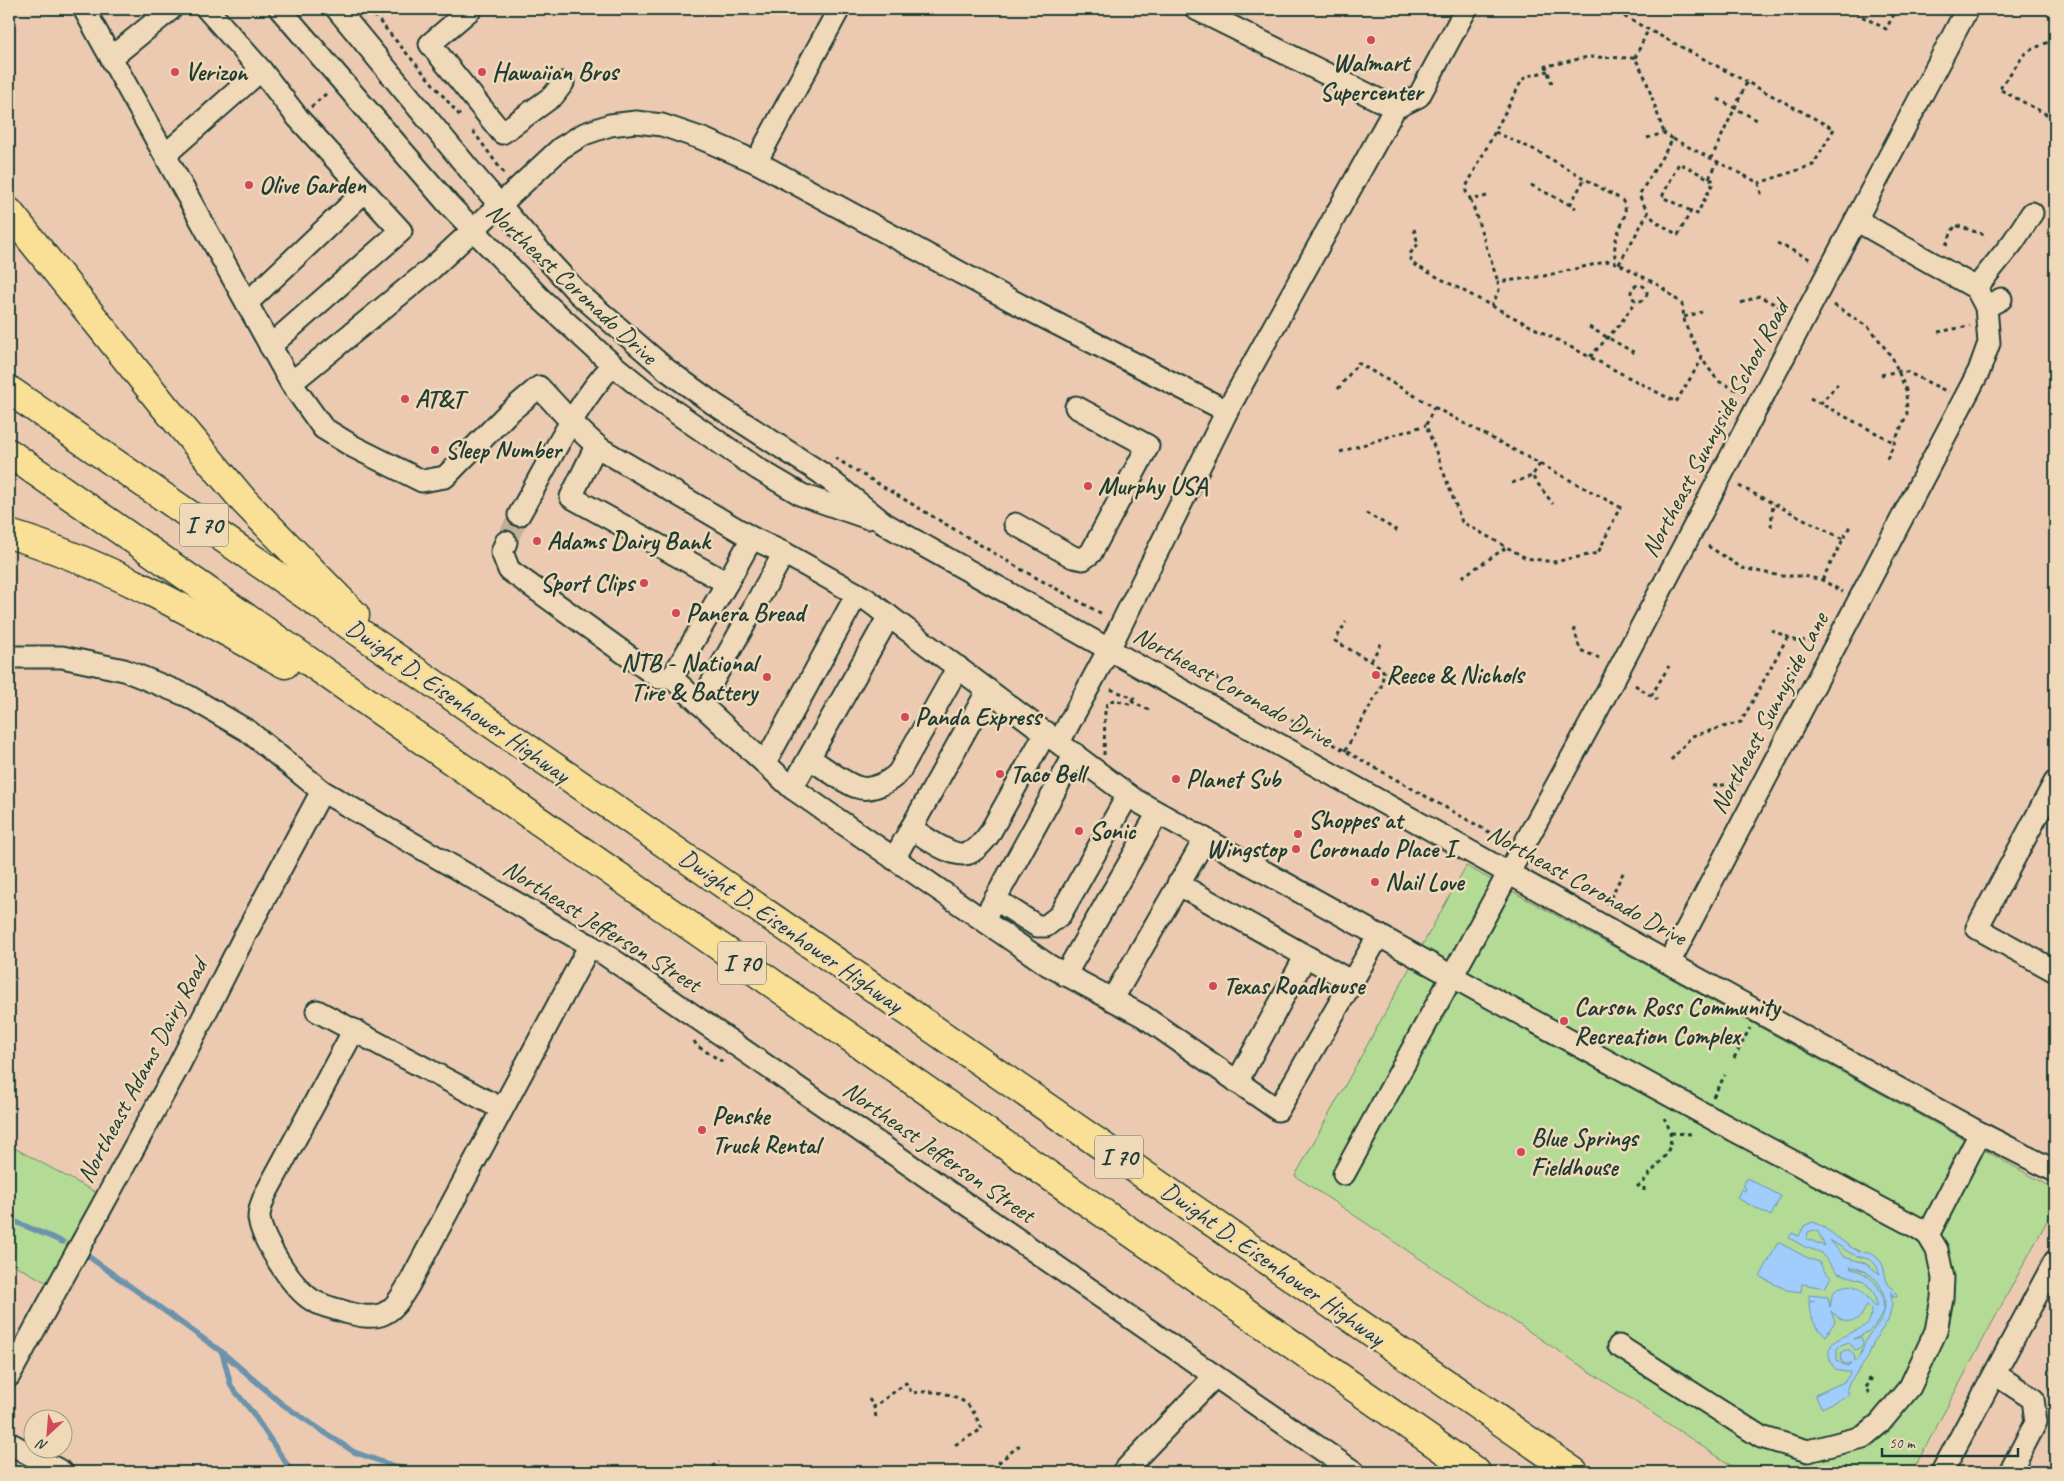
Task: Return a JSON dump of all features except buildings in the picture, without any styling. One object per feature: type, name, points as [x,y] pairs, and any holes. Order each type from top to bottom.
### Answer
[{"type":"highway","points":[[9,212],[164,406],[244,501],[400,661]]},
{"type":"highway","name":"Dwight D. Eisenhower Highway","points":[[9,390],[1574,1472]]},
{"type":"highway","name":"Dwight D. Eisenhower Highway","points":[[9,453],[1476,1472]]},
{"type":"highway","points":[[9,534],[106,571],[210,623],[408,730]]},
{"type":"street","points":[[86,9],[270,346],[291,383],[323,428],[354,447],[422,481],[445,477],[507,414],[539,387],[573,422],[582,435],[596,446],[752,538],[784,553],[857,594],[890,616],[1128,795],[1204,839],[1726,1126],[1890,1212],[1928,1235],[1937,1250],[1943,1278],[1942,1298],[1936,1330],[1910,1387],[1880,1422],[1862,1437],[1808,1451],[1761,1438],[1619,1346]]},
{"type":"street","points":[[112,57],[171,9]]},
{"type":"street","points":[[209,9],[261,70],[298,118],[401,231],[270,346]]},
{"type":"street","name":"Northeast Coronado Drive","points":[[280,9],[449,205],[542,300],[648,394],[697,429],[802,495],[885,524]]},
{"type":"street","name":"Northeast Coronado Drive","points":[[337,9],[500,205],[578,293],[632,341],[714,404],[821,473],[885,524],[1669,963],[1980,1134],[2055,1171]]},
{"type":"street","points":[[471,9],[430,44],[502,133],[553,96],[564,83]]},
{"type":"street","points":[[756,162],[839,9]]},
{"type":"street","points":[[1196,9],[1394,108]]},
{"type":"street","points":[[983,920],[995,899],[1060,743],[1227,410],[1394,108],[1419,96],[1466,9]]},
{"type":"street","name":"Northeast Sunnyside School Road","points":[[1344,1174],[1589,726],[1967,9]]},
{"type":"street","points":[[166,154],[261,70]]},
{"type":"street","points":[[291,383],[431,269],[561,148],[584,134],[610,125],[636,122],[662,125],[703,139],[756,162],[1020,305],[1227,410]]},
{"type":"street","points":[[246,303],[364,192]]},
{"type":"street","points":[[1856,220],[1976,288],[2013,242],[2032,213]]},
{"type":"street","name":"Northeast Sunnyside Lane","points":[[1669,963],[1980,371],[1989,343],[1994,303],[1976,288]]},
{"type":"street","points":[[519,515],[573,422],[602,376],[613,364]]},
{"type":"street","points":[[1014,524],[1073,557],[1083,559],[1091,553],[1148,446],[1076,407]]},
{"type":"street","points":[[596,446],[571,497],[727,583]]},
{"type":"street","points":[[672,678],[752,538]]},
{"type":"street","points":[[506,542],[502,552],[509,570],[659,678],[672,678],[792,788],[1048,965],[1142,1016],[1278,1110],[1379,935]]},
{"type":"street","points":[[700,704],[784,553]]},
{"type":"street","points":[[765,763],[857,594]]},
{"type":"street","points":[[792,788],[890,616]]},
{"type":"street","name":"Northeast Jefferson Street","points":[[9,657],[62,657],[124,670],[188,696],[248,731],[322,791],[590,945],[1354,1472]]},
{"type":"street","points":[[809,758],[857,787],[873,787],[892,780],[899,772],[958,667]]},
{"type":"street","points":[[894,859],[988,690]]},
{"type":"street","points":[[911,828],[952,853],[969,854],[988,836],[1060,743]]},
{"type":"street","points":[[2055,782],[1977,928],[2055,970]]},
{"type":"street","name":"Northeast Adams Dairy Road","points":[[9,1376],[177,1069],[244,937],[322,791]]},
{"type":"street","points":[[995,899],[1037,926],[1046,926],[1060,916],[1128,795]]},
{"type":"street","points":[[1065,975],[1158,813]]},
{"type":"street","points":[[1112,1000],[1204,839]]},
{"type":"street","points":[[1178,884],[1352,982]]},
{"type":"street","points":[[354,1030],[265,1196],[260,1210],[263,1233],[292,1282],[311,1300],[357,1315],[371,1317],[382,1315],[392,1309],[408,1286],[590,945]]},
{"type":"street","points":[[1237,1082],[1305,957]]},
{"type":"street","points":[[317,1011],[502,1109]]},
{"type":"street","points":[[1928,1235],[1980,1134]]},
{"type":"street","points":[[1942,1472],[2055,1261]]},
{"type":"street","points":[[1995,1374],[2033,1399],[2036,1422],[2010,1472]]},
{"type":"street","points":[[1124,1472],[1215,1376]]},
{"type":"street","points":[[9,1443],[62,1472]]},
{"type":"path","points":[[369,9],[464,120]]},
{"type":"path","points":[[1610,9],[1834,129],[1813,165],[1759,183],[1712,160],[1664,133],[1645,77],[1635,58]]},
{"type":"path","points":[[1848,9],[1886,29],[1896,9]]},
{"type":"path","points":[[1635,58],[1648,30]]},
{"type":"path","points":[[2055,39],[2026,52],[1999,89],[2055,119]]},
{"type":"path","points":[[1552,84],[1546,66],[1588,57],[1635,58]]},
{"type":"path","points":[[1492,306],[1499,290],[1498,282],[1466,188],[1522,80],[1528,76],[1548,71]]},
{"type":"path","points":[[1712,160],[1747,82]]},
{"type":"path","points":[[1718,99],[1757,120]]},
{"type":"path","points":[[470,127],[490,155]]},
{"type":"path","points":[[1495,132],[1535,150],[1618,197],[1624,204],[1623,222],[1615,240],[1617,264]]},
{"type":"path","points":[[1647,138],[1664,133]]},
{"type":"path","points":[[1673,139],[1639,196],[1648,213],[1655,221],[1678,235],[1691,211]]},
{"type":"path","points":[[1709,178],[1718,162]]},
{"type":"path","points":[[1679,163],[1714,181],[1697,214],[1691,211],[1662,197],[1679,163]]},
{"type":"path","points":[[1570,205],[1585,178]]},
{"type":"path","points":[[1759,183],[1762,198]]},
{"type":"path","points":[[1531,185],[1576,208]]},
{"type":"path","points":[[1471,200],[1487,196]]},
{"type":"path","points":[[1617,264],[1648,213]]},
{"type":"path","points":[[1946,245],[1956,225],[1985,235]]},
{"type":"path","points":[[1414,229],[1418,244],[1409,254],[1413,264],[1676,402],[1702,359]]},
{"type":"path","points":[[1777,243],[1812,260]]},
{"type":"path","points":[[1498,282],[1544,276],[1609,261],[1617,264],[1660,286],[1682,304],[1684,324],[1702,359],[1718,381],[1743,393]]},
{"type":"path","points":[[1644,286],[1648,279]]},
{"type":"path","points":[[1638,285],[1644,286],[1647,290],[1647,296],[1642,301],[1636,301],[1632,297],[1632,289],[1638,285]]},
{"type":"path","points":[[1741,303],[1759,296],[1786,310]]},
{"type":"path","points":[[1590,357],[1620,324],[1636,301]]},
{"type":"path","points":[[1834,305],[1871,330],[1893,360],[1906,390],[1907,414],[1887,459]]},
{"type":"path","points":[[1684,317],[1702,312]]},
{"type":"path","points":[[1938,332],[1976,325]]},
{"type":"path","points":[[1589,326],[1635,353]]},
{"type":"path","points":[[1338,389],[1358,362],[1434,407],[1620,507],[1598,554],[1554,562],[1526,558],[1462,522],[1426,425],[1434,407]]},
{"type":"path","points":[[1882,375],[1898,371],[1907,372],[1954,395]]},
{"type":"path","points":[[1820,404],[1838,384]]},
{"type":"path","points":[[1810,398],[1895,443]]},
{"type":"path","points":[[1340,452],[1426,425]]},
{"type":"path","points":[[830,454],[1024,571],[1082,602]]},
{"type":"path","points":[[1512,482],[1532,476],[1540,464]]},
{"type":"path","points":[[1532,476],[1553,504]]},
{"type":"path","points":[[1739,486],[1843,538]]},
{"type":"path","points":[[1771,527],[1773,503]]},
{"type":"path","points":[[1366,513],[1398,531]]},
{"type":"path","points":[[1822,580],[1851,524]]},
{"type":"path","points":[[1708,546],[1742,568],[1781,576],[1804,576],[1822,580],[1848,595]]},
{"type":"path","points":[[1462,577],[1507,547]]},
{"type":"path","points":[[1345,751],[1381,687],[1384,672],[1371,661],[1335,641],[1346,622]]},
{"type":"path","points":[[1574,628],[1580,650],[1599,658]]},
{"type":"path","points":[[1771,630],[1797,641],[1816,640]]},
{"type":"path","points":[[1671,760],[1692,736],[1741,722],[1787,638]]},
{"type":"path","points":[[1371,661],[1382,642]]},
{"type":"path","points":[[1156,644],[1505,841]]},
{"type":"path","points":[[1651,696],[1669,666]]},
{"type":"path","points":[[1635,685],[1657,700]]},
{"type":"path","points":[[1104,760],[1105,711],[1107,703],[1114,700],[1129,704],[1134,698],[1110,690]]},
{"type":"path","points":[[1131,701],[1149,710]]},
{"type":"path","points":[[1712,786],[1749,782]]},
{"type":"path","points":[[1607,905],[1624,871]]},
{"type":"path","points":[[1734,1058],[1750,1028]]},
{"type":"path","points":[[693,1039],[697,1046],[725,1063]]},
{"type":"path","points":[[1710,1102],[1724,1075]]},
{"type":"path","points":[[1637,1187],[1644,1182],[1665,1157],[1670,1146],[1670,1133],[1664,1118]]},
{"type":"path","points":[[1670,1133],[1692,1134]]},
{"type":"path","points":[[1644,1182],[1644,1191]]},
{"type":"path","points":[[1868,1379],[1871,1380],[1865,1389],[1871,1394]]},
{"type":"path","points":[[874,1407],[906,1383],[912,1393],[939,1393],[956,1397],[969,1406],[982,1429],[953,1446]]},
{"type":"path","points":[[869,1399],[874,1407],[876,1417]]},
{"type":"path","points":[[992,1468],[1021,1444]]},
{"type":"path","points":[[706,1472],[719,1462]]},
{"type":"green space","name":"Carson Ross Community Recreation Complex","points":[[1466,866],[2055,1189],[2055,1206],[1912,1472],[1741,1472],[1295,1176]]},
{"type":"green space","points":[[9,1145],[106,1198],[57,1288],[9,1262]]},
{"type":"water","points":[[1747,1178],[1781,1196],[1771,1216],[1737,1198],[1741,1189],[1745,1191],[1746,1188],[1743,1186]]},
{"type":"water","points":[[1812,1222],[1816,1223],[1851,1247],[1878,1258],[1884,1269],[1888,1284],[1894,1289],[1897,1297],[1893,1297],[1891,1291],[1892,1305],[1888,1321],[1875,1339],[1867,1359],[1849,1383],[1847,1388],[1849,1395],[1822,1408],[1815,1395],[1844,1382],[1850,1374],[1850,1372],[1841,1371],[1834,1367],[1829,1354],[1830,1347],[1840,1338],[1867,1324],[1870,1319],[1871,1309],[1867,1305],[1860,1318],[1852,1321],[1841,1319],[1831,1311],[1835,1321],[1826,1336],[1811,1317],[1809,1302],[1815,1301],[1809,1300],[1809,1295],[1828,1297],[1830,1307],[1835,1291],[1849,1285],[1858,1288],[1875,1307],[1877,1306],[1874,1293],[1864,1281],[1838,1273],[1820,1252],[1805,1247],[1789,1238],[1792,1233],[1799,1236],[1804,1226]],"holes":[[[1814,1230],[1818,1232],[1825,1246],[1807,1239],[1808,1232]],[[1830,1240],[1850,1253],[1874,1263],[1880,1274],[1865,1263],[1844,1257]],[[1850,1267],[1859,1269],[1874,1278],[1883,1292],[1885,1309],[1881,1321],[1868,1336],[1857,1361],[1855,1361],[1854,1355],[1850,1350],[1844,1350],[1841,1353],[1842,1362],[1846,1364],[1852,1363],[1848,1366],[1837,1360],[1837,1349],[1849,1342],[1855,1350],[1861,1348],[1863,1343],[1861,1337],[1853,1339],[1874,1327],[1883,1307],[1883,1298],[1875,1282],[1868,1276]]]},
{"type":"water","points":[[1778,1242],[1819,1262],[1825,1272],[1831,1277],[1825,1288],[1802,1284],[1801,1292],[1787,1290],[1760,1277]]},
{"type":"waterway","points":[[9,1219],[63,1242]]},
{"type":"waterway","points":[[85,1254],[222,1352],[282,1404],[354,1452],[411,1472]]},
{"type":"waterway","points":[[222,1352],[231,1386],[252,1412],[292,1472]]},
{"type":"tunnel","points":[[506,542],[519,515]]},
{"type":"place","name":"Walmart Supercenter","points":[[1371,40]]},
{"type":"place","name":"Verizon","points":[[175,72]]},
{"type":"place","name":"Hawaiian Bros","points":[[482,72]]},
{"type":"place","name":"Olive Garden","points":[[249,185]]},
{"type":"place","name":"AT&T","points":[[405,399]]},
{"type":"place","name":"Sleep Number","points":[[435,450]]},
{"type":"place","name":"Murphy USA","points":[[1088,486]]},
{"type":"place","name":"Adams Dairy Bank","points":[[537,541]]},
{"type":"place","name":"Sport Clips","points":[[644,583]]},
{"type":"place","name":"Panera Bread","points":[[676,613]]},
{"type":"place","name":"Reece & Nichols","points":[[1376,675]]},
{"type":"place","name":"NTB - National Tire & Battery","points":[[767,677]]},
{"type":"place","name":"Panda Express","points":[[905,717]]},
{"type":"place","name":"Taco Bell","points":[[1000,774]]},
{"type":"place","name":"Planet Sub","points":[[1176,779]]},
{"type":"place","name":"Sonic","points":[[1079,831]]},
{"type":"place","name":"Shoppes at Coronado Place I","points":[[1298,834]]},
{"type":"place","name":"Wingstop","points":[[1296,849]]},
{"type":"place","name":"Nail Love","points":[[1375,882]]},
{"type":"place","name":"Texas Roadhouse","points":[[1213,986]]},
{"type":"place","name":"Carson Ross Community Recreation Complex","points":[[1564,1021]]},
{"type":"place","name":"Penske Truck Rental","points":[[702,1130]]},
{"type":"place","name":"Blue Springs Fieldhouse","points":[[1521,1152]]}]
